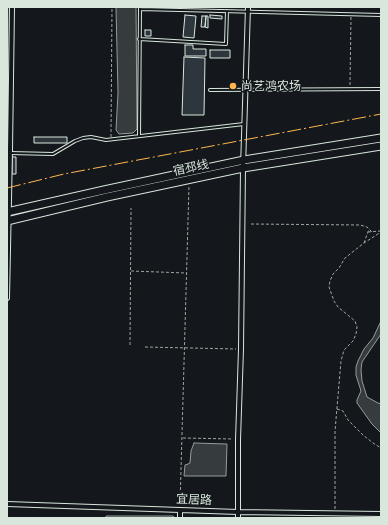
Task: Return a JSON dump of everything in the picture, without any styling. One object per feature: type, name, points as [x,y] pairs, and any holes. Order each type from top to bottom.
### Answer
[{"type":"main road","name":"宿邳线","points":[[8,212],[244,160],[381,138]]},
{"type":"main road","name":"宿邳线","points":[[8,221],[107,197],[243,168],[381,146]]},
{"type":"street","points":[[7,298],[12,7]]},
{"type":"street","points":[[238,518],[243,168],[248,7]]},
{"type":"street","name":"宜居路","points":[[7,504],[366,516],[381,514]]},
{"type":"street","points":[[180,510],[180,518]]},
{"type":"lane","points":[[139,136],[140,8],[381,15]]},
{"type":"lane","points":[[140,39],[226,44],[228,11]]},
{"type":"lane","points":[[210,90],[381,89]]},
{"type":"lane","points":[[9,151],[54,154],[75,141],[83,138],[91,137],[106,140],[245,124]]},
{"type":"path","points":[[111,139],[112,7]]},
{"type":"path","points":[[350,85],[351,14]]},
{"type":"path","points":[[180,510],[189,180]]},
{"type":"path","points":[[130,345],[131,208]]},
{"type":"path","points":[[251,224],[360,225],[369,228],[372,232]]},
{"type":"path","points":[[364,243],[369,228]]},
{"type":"path","points":[[368,232],[381,232]]},
{"type":"path","points":[[335,514],[335,431],[341,361],[344,350],[353,341],[357,327],[355,321],[338,307],[334,301],[330,281],[332,274],[339,268],[345,258],[381,232]]},
{"type":"path","points":[[130,271],[186,272]]},
{"type":"path","points":[[145,347],[241,349]]},
{"type":"path","points":[[336,408],[343,411],[348,420],[363,435],[372,443],[381,448]]},
{"type":"path","points":[[182,438],[238,440]]},
{"type":"shaded area","points":[[116,7],[136,7],[137,129],[133,133],[119,134],[116,130],[118,93]]},
{"type":"shaded area","points":[[381,321],[381,334],[362,362],[361,370],[362,381],[367,397],[381,404],[381,433],[372,424],[357,403],[361,391],[356,375],[356,367],[364,349],[373,338]]},
{"type":"shaded area","points":[[194,443],[227,444],[226,476],[184,476],[185,465],[190,463],[191,451]]},
{"type":"shaded area","points":[[107,516],[173,516],[175,518],[104,518]]},
{"type":"building","points":[[185,15],[196,16],[194,38],[183,37]]},
{"type":"building","points":[[210,15],[222,16],[222,19],[210,18]]},
{"type":"building","points":[[202,16],[206,16],[205,27],[201,27]]},
{"type":"building","points":[[206,16],[208,16],[208,28],[205,27]]},
{"type":"building","points":[[145,30],[151,30],[151,36],[145,36]]},
{"type":"building","points":[[185,45],[193,45],[193,49],[206,49],[206,56],[185,56]]},
{"type":"building","points":[[210,50],[230,50],[230,58],[210,58]]},
{"type":"building","points":[[184,57],[205,58],[204,115],[182,115]]},
{"type":"building","points":[[34,137],[67,137],[67,143],[34,143]]},
{"type":"building","points":[[12,157],[16,157],[16,174],[12,174]]},
{"type":"waterway","points":[[7,144],[9,7]]},
{"type":"power","points":[[7,188],[64,174],[381,114]]},
{"type":"place","name":"尚艺鸿农场","points":[[233,86]]}]
